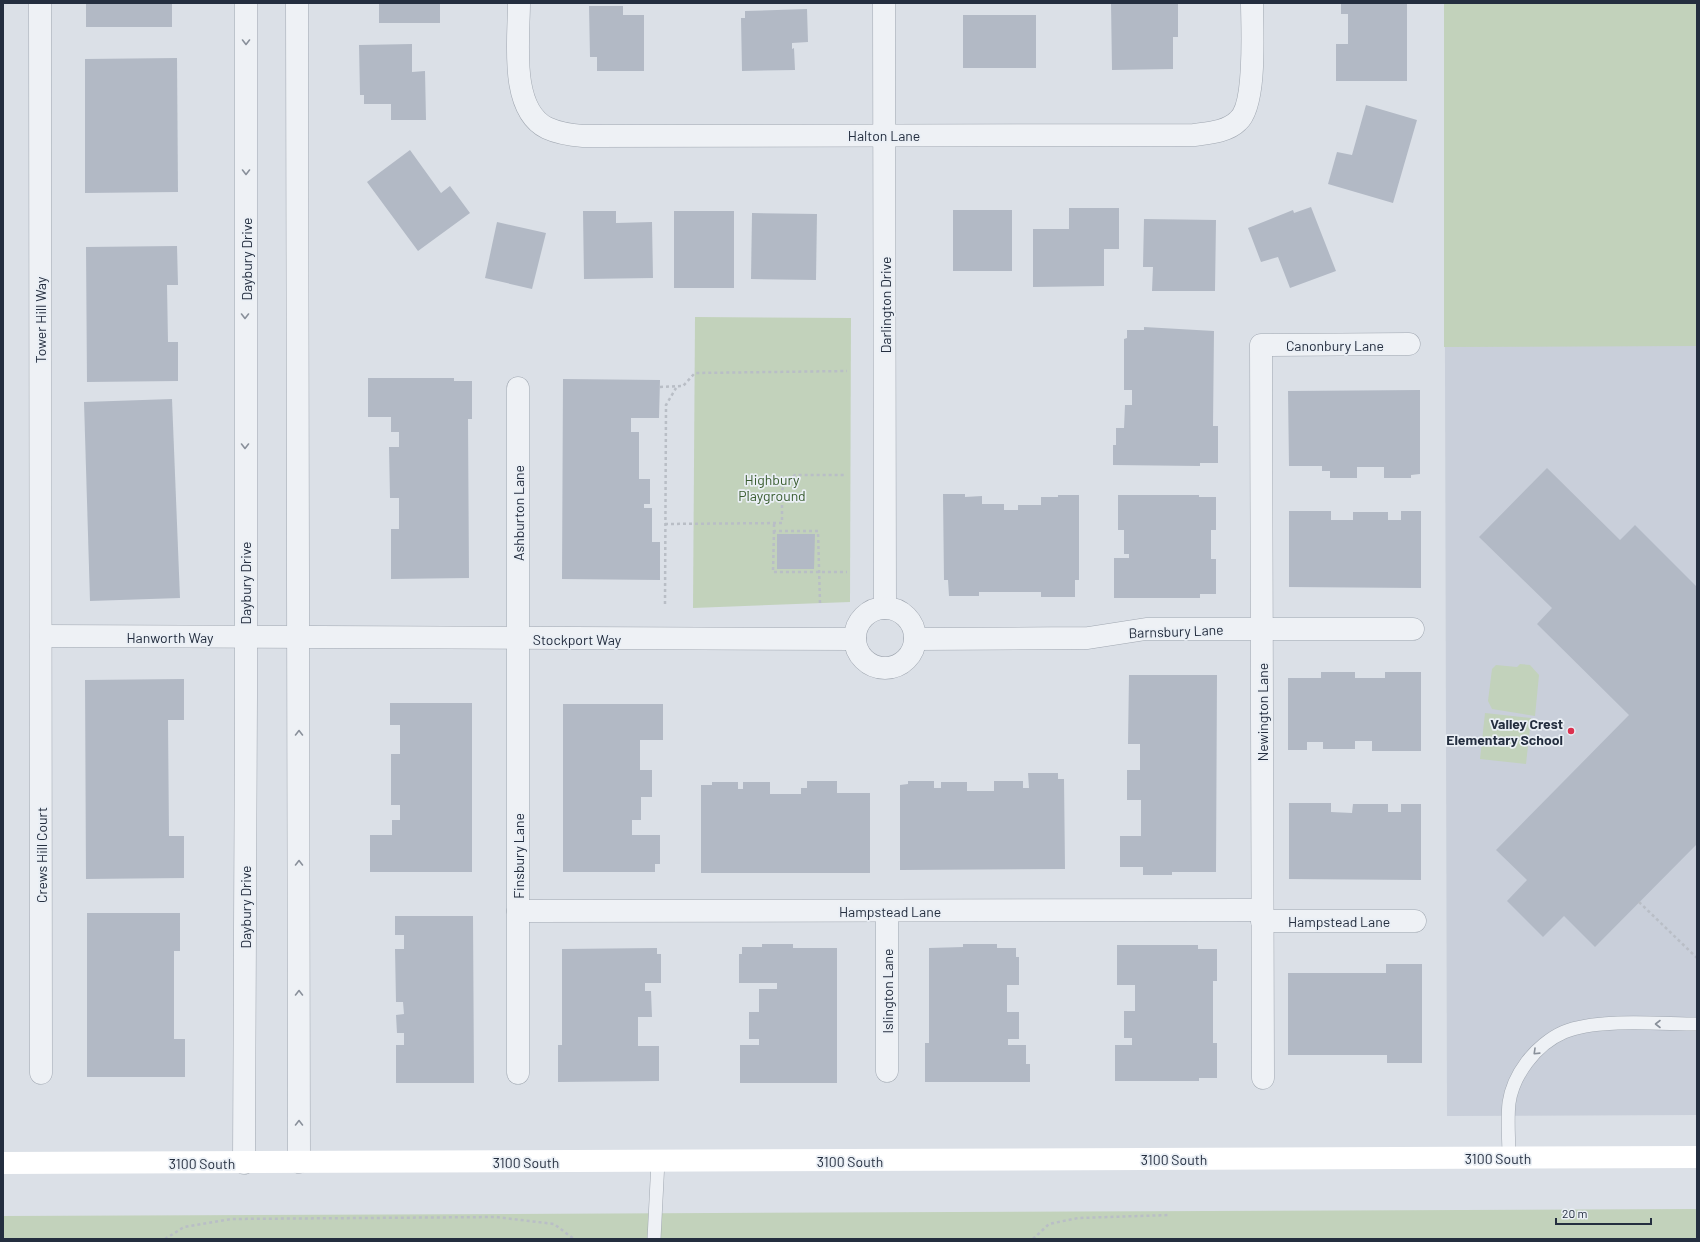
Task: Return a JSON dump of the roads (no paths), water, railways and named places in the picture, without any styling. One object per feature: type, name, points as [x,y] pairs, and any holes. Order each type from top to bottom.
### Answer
[{"type":"main road","name":"3100 South","points":[[3,1163],[1697,1157]]},
{"type":"street","name":"Tower Hill Way","points":[[40,3],[41,636]]},
{"type":"street","name":"Daybury Drive","points":[[244,1163],[246,3]]},
{"type":"street","points":[[297,3],[299,1162]]},
{"type":"street","name":"Halton Lane","points":[[519,3],[521,92],[525,104],[532,116],[546,128],[564,134],[582,136],[1194,135],[1212,133],[1239,121],[1247,105],[1250,88],[1252,3]]},
{"type":"street","name":"Darlington Drive","points":[[884,3],[885,608]]},
{"type":"street","name":"Canonbury Lane","points":[[1261,345],[1409,344]]},
{"type":"street","name":"Newington Lane","points":[[1261,345],[1263,1078]]},
{"type":"street","name":"Ashburton Lane","points":[[518,388],[518,638]]},
{"type":"street","points":[[885,608],[903,614],[914,629],[915,638],[912,651],[904,662],[892,668],[879,668],[866,662],[858,652],[855,638],[856,629],[867,614],[885,608]]},
{"type":"street","name":"Barnsbury Lane","points":[[915,638],[1088,638],[1146,629],[1413,629]]},
{"type":"street","name":"Hanworth Way","points":[[41,636],[299,638]]},
{"type":"street","name":"Crews Hill Court","points":[[41,636],[41,1073]]},
{"type":"street","name":"Stockport Way","points":[[299,638],[855,638]]},
{"type":"street","name":"Finsbury Lane","points":[[518,638],[518,1073]]},
{"type":"street","name":"Hampstead Lane","points":[[518,911],[887,911],[1262,916],[1415,921]]},
{"type":"street","name":"Islington Lane","points":[[887,911],[887,1071]]},
{"type":"lane","points":[[1509,1158],[1509,1103],[1514,1085],[1522,1068],[1533,1054],[1548,1042],[1564,1032],[1584,1026],[1604,1024],[1697,1024]]},
{"type":"lane","points":[[654,1239],[658,1161]]},
{"type":"place","name":"Valley Crest Elementary School","points":[[1571,731]]},
{"type":"park label","name":"Highbury Playground","points":[[772,488]]}]
